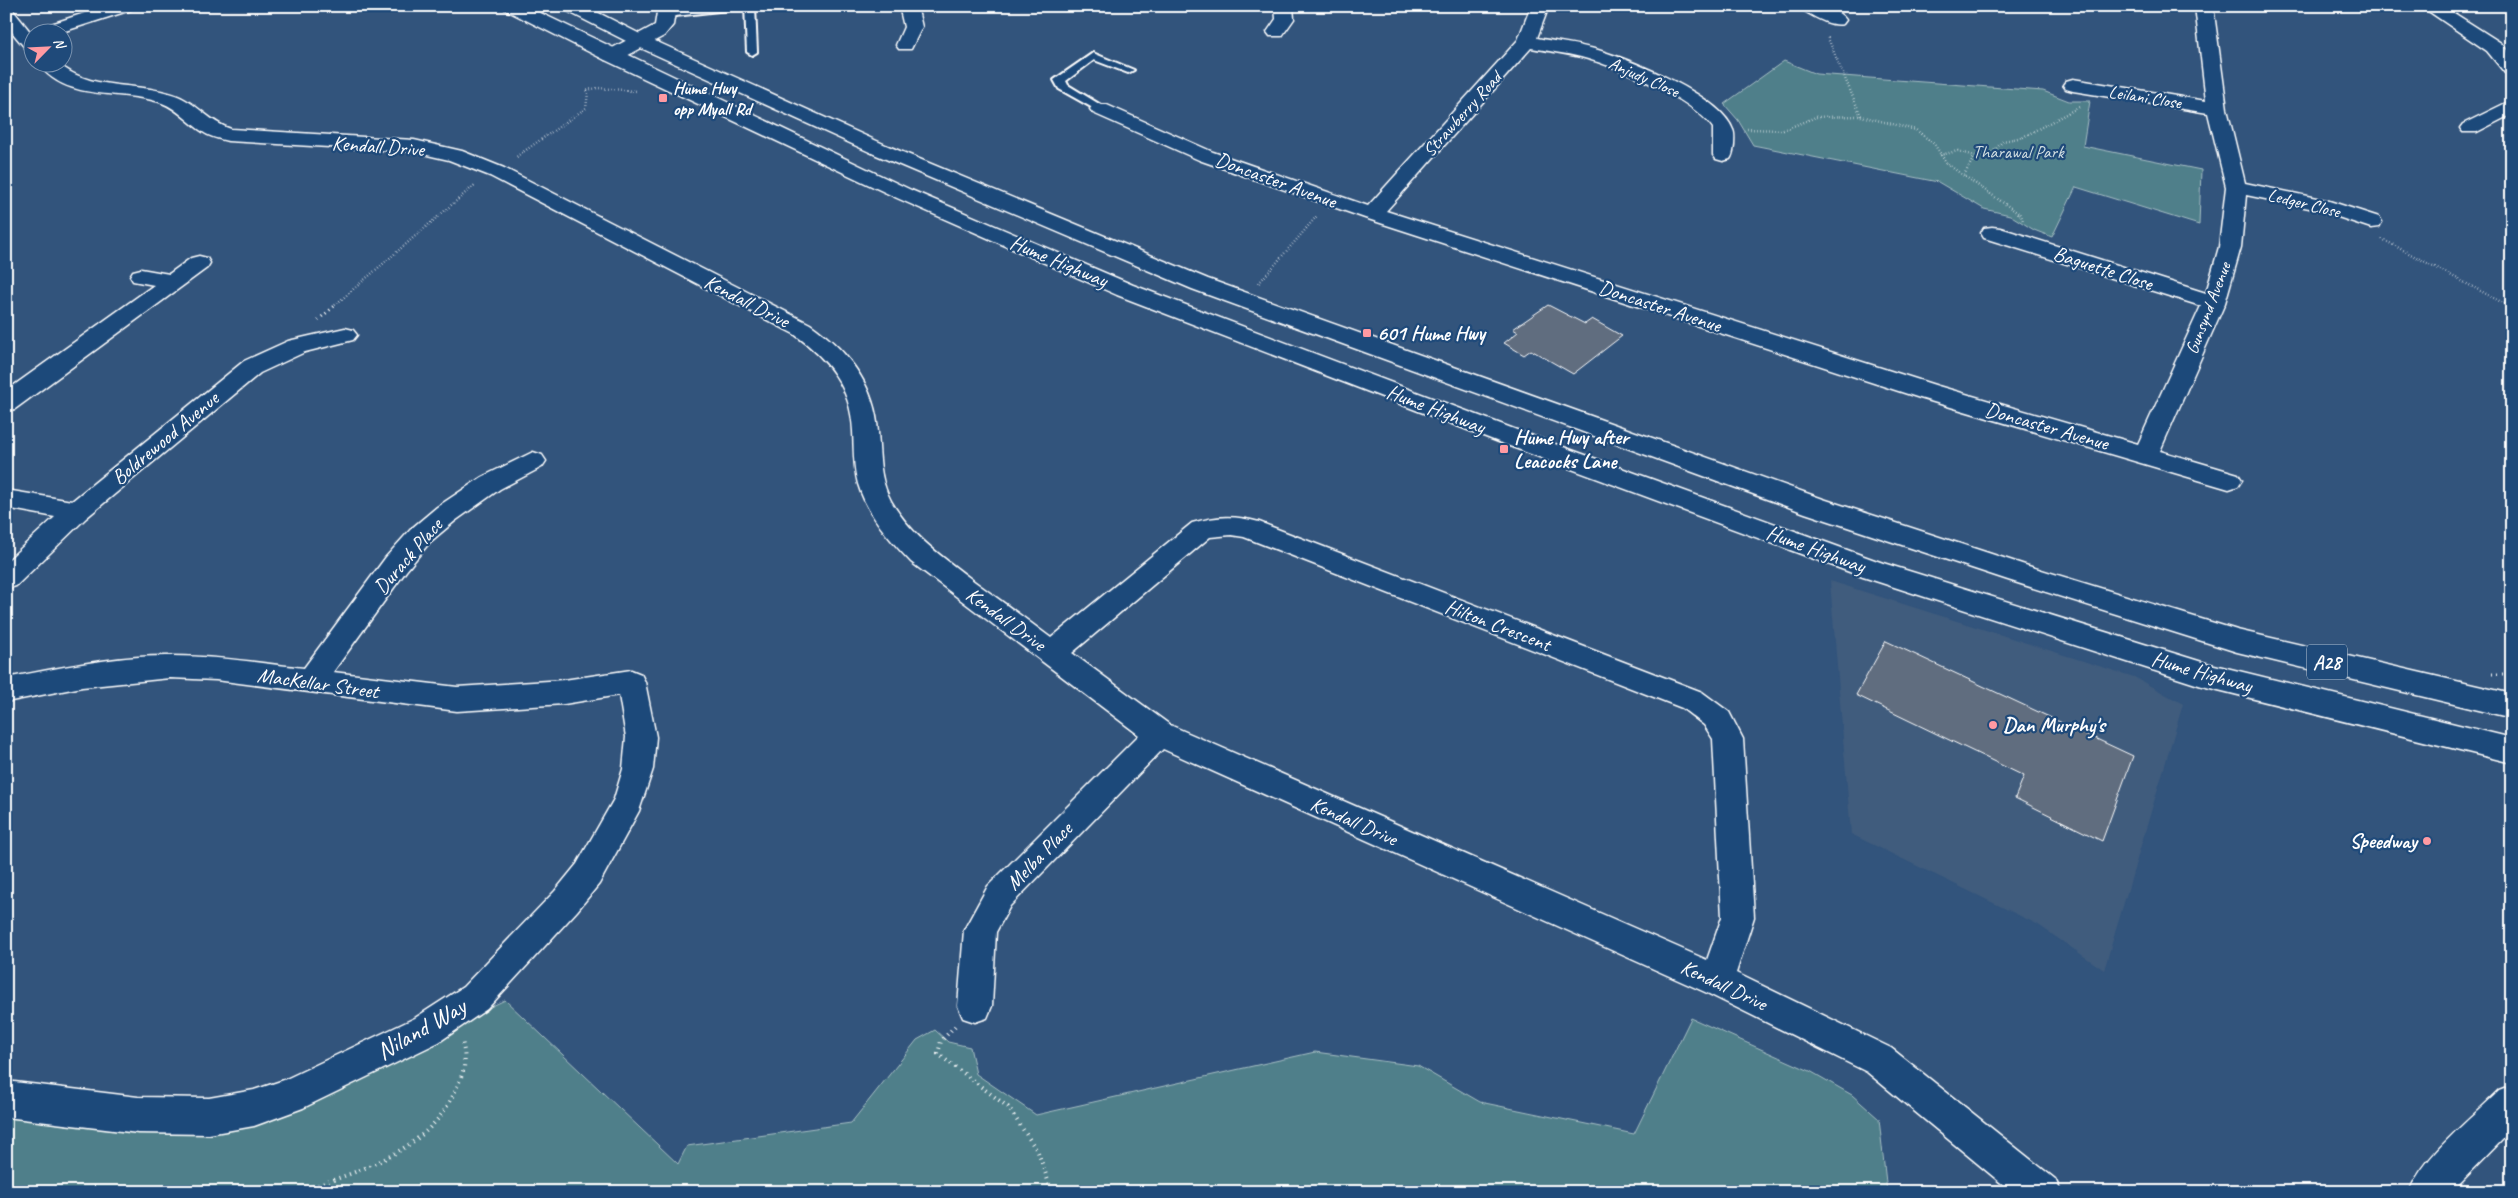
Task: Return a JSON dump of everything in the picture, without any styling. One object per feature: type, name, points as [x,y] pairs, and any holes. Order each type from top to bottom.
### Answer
[{"type":"main road","points":[[72,23],[125,6]]},
{"type":"main road","name":"Hume Highway","points":[[512,6],[612,56],[904,194],[1125,290],[1605,472],[1873,570],[2202,674],[2512,750]]},
{"type":"main road","name":"Hume Highway","points":[[570,6],[638,40],[882,150],[1200,284],[1814,506],[2009,571],[2237,641],[2512,706]]},
{"type":"main road","points":[[905,45],[914,27],[908,6]]},
{"type":"main road","points":[[1276,32],[1285,19],[1284,6]]},
{"type":"main road","name":"Strawberry Road","points":[[1372,214],[1527,42],[1540,6]]},
{"type":"main road","points":[[1808,6],[1837,20]]},
{"type":"main road","name":"Gunsynd Avenue","points":[[2146,454],[2214,303],[2230,247],[2236,187],[2217,109],[2204,6]]},
{"type":"main road","points":[[2430,6],[2494,47],[2512,69]]},
{"type":"main road","points":[[612,56],[638,40],[654,36],[660,31],[664,27],[662,9]]},
{"type":"main road","points":[[6,13],[22,30]]},
{"type":"main road","name":"Anjudy Close","points":[[1527,42],[1590,54],[1626,67],[1695,100],[1714,115],[1724,128]]},
{"type":"main road","name":"Kendall Drive","points":[[54,72],[72,83],[93,88],[144,92],[169,99],[186,108],[211,128],[228,135],[414,146],[455,155],[497,172],[802,329],[823,343],[841,361],[853,382],[865,422],[868,473],[878,502],[896,531],[920,555],[1159,734],[1717,981],[1879,1060],[2042,1192]]},
{"type":"main road","name":"Leilani Close","points":[[2078,86],[2217,109]]},
{"type":"main road","points":[[2470,128],[2512,106]]},
{"type":"main road","name":"Doncaster Avenue","points":[[1100,109],[1206,156],[1372,214],[1929,392],[2146,454],[2228,480]]},
{"type":"main road","points":[[1723,155],[1724,128]]},
{"type":"main road","name":"Ledger Close","points":[[2236,187],[2319,204],[2371,222]]},
{"type":"main road","name":"Baguette Close","points":[[1992,233],[2214,303]]},
{"type":"main road","points":[[6,403],[171,281],[199,263]]},
{"type":"main road","points":[[140,276],[171,281]]},
{"type":"main road","name":"Boldrewood Avenue","points":[[6,579],[77,512],[252,367],[278,352],[311,340],[345,335]]},
{"type":"main road","name":"Durack Place","points":[[311,681],[396,564],[421,535],[446,514],[491,483],[533,461]]},
{"type":"main road","points":[[6,499],[77,512]]},
{"type":"main road","name":"Hilton Crescent","points":[[1053,653],[1201,530],[1215,525],[1233,525],[1250,529],[1692,700],[1711,712],[1723,724],[1728,739],[1738,917],[1717,981]]},
{"type":"main road","name":"MacKellar Street","points":[[6,690],[82,675],[170,667],[216,669],[457,699],[564,692],[631,682]]},
{"type":"main road","name":"Niland Way","points":[[6,1099],[138,1115],[209,1116],[254,1108],[363,1062],[427,1030],[475,998],[566,901],[588,874],[628,802],[638,769],[641,737],[631,682]]},
{"type":"main road","name":"Melba Place","points":[[975,1006],[980,930],[999,896],[1159,734]]},
{"type":"main road","points":[[2428,1192],[2445,1170],[2512,1104]]},
{"type":"lane","points":[[662,9],[736,6]]},
{"type":"lane","points":[[750,6],[752,52]]},
{"type":"lane","points":[[1100,109],[1063,88],[1060,80],[1092,56],[1128,70]]},
{"type":"path","points":[[1837,20],[1823,27],[1861,116]]},
{"type":"path","points":[[1940,155],[1958,151],[1975,156],[1992,153],[2003,142],[2023,137],[2079,107],[2078,86]]},
{"type":"path","points":[[521,159],[516,156],[586,108],[588,93],[586,90],[592,87],[627,92],[640,90]]},
{"type":"path","points":[[1724,128],[1783,130],[1816,117],[1861,116],[1916,130],[1934,144],[1947,164],[2021,215],[2025,243]]},
{"type":"path","points":[[1964,175],[1975,156]]},
{"type":"path","points":[[311,340],[307,332],[326,311],[481,181]]},
{"type":"path","points":[[1255,287],[1323,210]]},
{"type":"path","points":[[2371,222],[2382,239],[2512,308]]},
{"type":"path","points":[[2487,674],[2512,674]]},
{"type":"path","points":[[975,1006],[941,1041],[938,1054],[1008,1107],[1038,1152],[1052,1192]]},
{"type":"path","points":[[297,1192],[346,1176],[402,1149],[439,1119],[456,1096],[466,1059],[455,1011]]},
{"type":"shaded area","points":[[1830,581],[2134,677],[2183,704],[2104,970],[2037,924],[1851,834]]},
{"type":"green space","name":"Tharawal Park","points":[[1784,61],[1816,74],[2043,91],[2069,101],[2090,101],[2083,146],[2201,170],[2199,225],[2076,187],[2052,237],[2034,230],[2010,215],[1984,209],[1938,182],[1753,145],[1738,120],[1724,104]]},
{"type":"green space","points":[[505,1000],[678,1164],[687,1146],[851,1123],[917,1040],[935,1030],[948,1042],[970,1047],[976,1074],[1036,1115],[1315,1052],[1418,1066],[1480,1102],[1634,1134],[1691,1018],[1810,1071],[1852,1095],[1879,1119],[1887,1192],[6,1192],[6,1114],[201,1127],[451,1026]]},
{"type":"building","points":[[1548,305],[1585,324],[1592,319],[1622,336],[1573,374],[1531,350],[1524,355],[1504,343],[1518,332],[1513,329]]},
{"type":"building","name":"Dan Murphy's","points":[[1886,641],[2133,756],[2102,841],[2015,798],[2024,776],[1856,695]]},
{"type":"place","name":"Hume Hwy opp Myall Rd","points":[[663,98]]},
{"type":"place","name":"601 Hume Hwy","points":[[1367,333]]},
{"type":"place","name":"Hume Hwy after Leacocks Lane","points":[[1504,449]]},
{"type":"place","name":"Dan Murphy's","points":[[1993,725]]},
{"type":"place","name":"Speedway","points":[[2427,841]]}]
